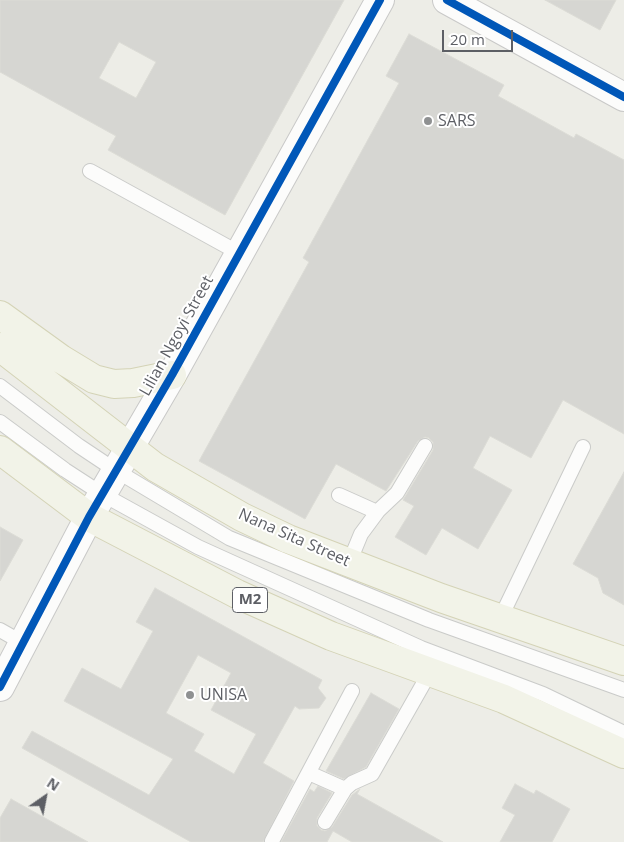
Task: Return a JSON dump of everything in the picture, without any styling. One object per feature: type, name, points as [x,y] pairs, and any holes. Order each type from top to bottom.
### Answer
[{"type":"main road","points":[[0,315],[60,359],[94,379],[114,384],[133,384],[172,375]]},
{"type":"main road","name":"Nana Sita Street","points":[[0,347],[122,459],[154,467],[242,517],[288,539],[500,619],[617,654]]},
{"type":"main road","name":"M2","points":[[0,450],[89,517],[271,611],[331,636],[527,708],[624,754]]},
{"type":"street","name":"Lilian Ngoyi Street","points":[[0,687],[89,517],[172,375],[380,0]]},
{"type":"street","points":[[447,0],[624,97]]},
{"type":"lane","points":[[90,171],[240,253]]},
{"type":"lane","points":[[0,386],[78,446],[122,459],[207,526],[269,556],[430,620],[624,690]]},
{"type":"lane","points":[[0,422],[65,470],[102,494],[198,547],[327,604],[420,648],[543,694],[624,733]]},
{"type":"lane","points":[[349,563],[361,534],[377,512],[397,493],[425,446]]},
{"type":"lane","points":[[500,619],[583,447]]},
{"type":"lane","points":[[339,495],[377,512]]},
{"type":"lane","points":[[0,630],[23,643]]},
{"type":"lane","points":[[325,822],[345,789],[352,783],[372,774],[430,672]]},
{"type":"lane","points":[[272,841],[352,691]]},
{"type":"lane","points":[[309,773],[345,789]]},
{"type":"building","points":[[0,0],[344,0],[225,215],[108,150],[116,136],[0,72]],"holes":[[[119,42],[156,62],[136,98],[99,78]]]},
{"type":"building","points":[[545,0],[616,0],[600,30]]},
{"type":"building","points":[[409,34],[504,85],[498,96],[574,138],[576,134],[624,160],[624,434],[563,400],[531,458],[490,436],[473,468],[512,490],[478,549],[442,528],[426,555],[395,537],[414,506],[403,500],[433,450],[433,442],[429,438],[425,437],[418,441],[386,491],[336,464],[305,519],[199,461],[309,262],[303,258],[399,83],[386,76]]},
{"type":"building","points":[[624,472],[624,605],[603,593],[598,578],[573,564]]},
{"type":"building","points":[[0,527],[23,540],[0,581]]},
{"type":"building","points":[[155,588],[322,680],[318,688],[326,698],[319,708],[299,709],[295,706],[263,763],[294,781],[263,842],[191,842],[22,748],[32,731],[149,795],[173,759],[64,701],[82,668],[121,689],[153,631],[136,622]],"holes":[[[198,655],[231,673],[211,710],[256,734],[234,774],[194,751],[204,734],[166,713]]]},
{"type":"building","points":[[371,693],[399,709],[366,767],[344,779],[326,771]]},
{"type":"building","points":[[515,784],[534,794],[536,790],[570,809],[552,842],[500,842],[515,815],[502,808]]},
{"type":"building","points":[[318,786],[332,793],[317,818],[317,826],[321,830],[325,831],[332,827],[352,795],[360,789],[357,794],[443,842],[352,842],[333,831],[327,842],[281,842],[310,789],[314,792]]},
{"type":"building","points":[[11,799],[88,842],[0,842],[0,818]]},
{"type":"cycle path","points":[[0,687],[89,517],[172,375],[380,0]]},
{"type":"cycle path","points":[[447,0],[624,97]]},
{"type":"place","name":"SARS","points":[[428,121]]},
{"type":"place","name":"UNISA","points":[[190,695]]}]
